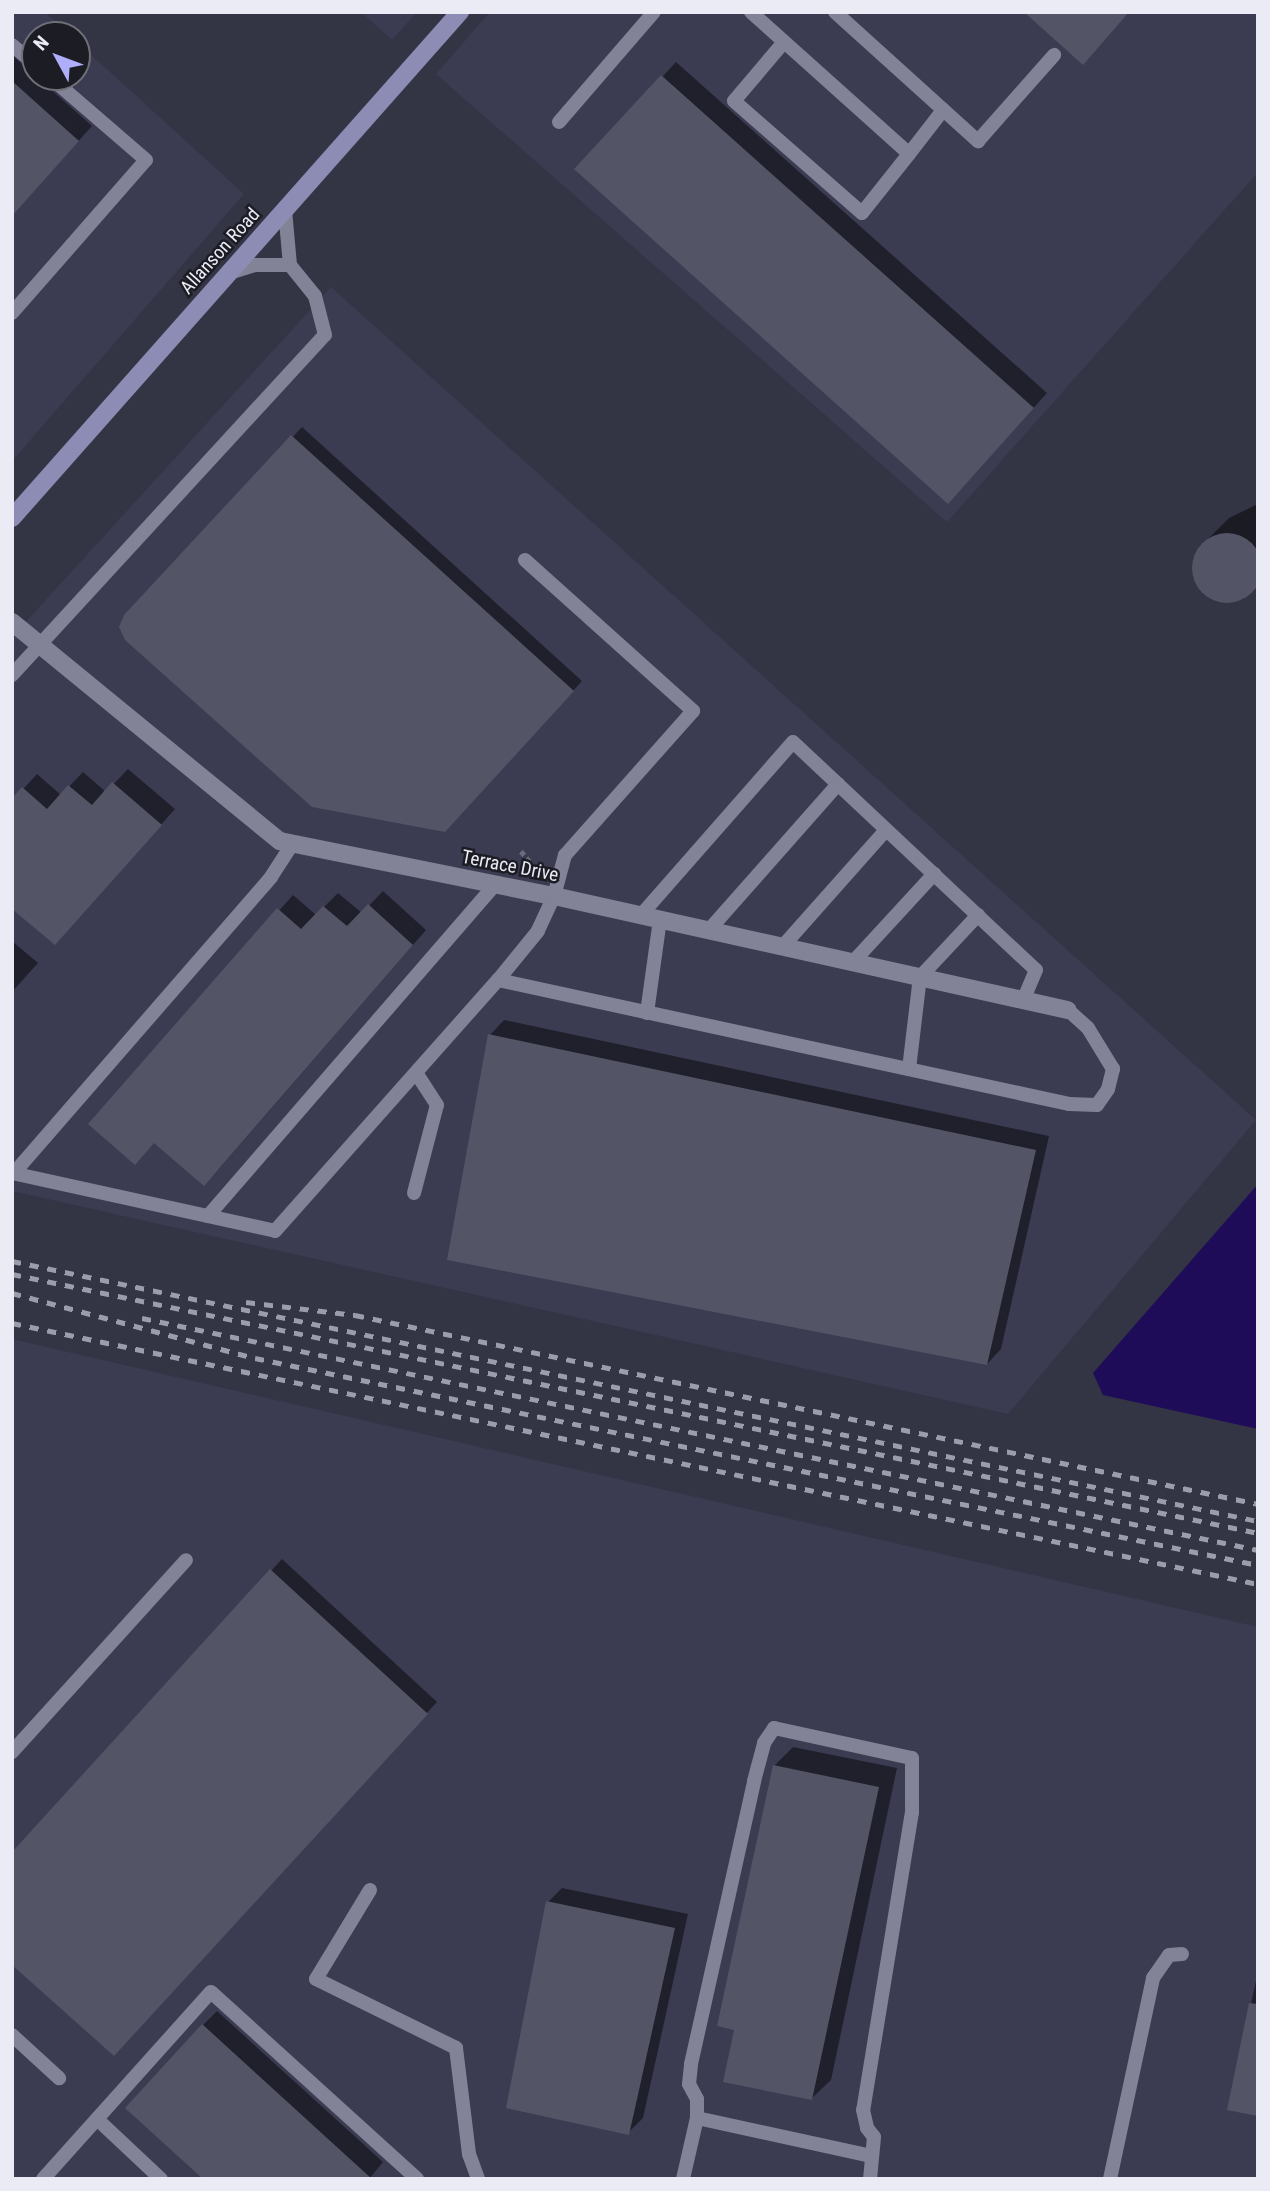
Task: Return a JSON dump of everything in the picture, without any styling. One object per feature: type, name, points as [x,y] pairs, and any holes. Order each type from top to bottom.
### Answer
[{"type":"street","name":"Allanson Road","points":[[12,518],[460,12]]},
{"type":"street","name":"Terrace Drive","points":[[12,621],[280,841],[554,896],[1068,1010]]},
{"type":"lane","points":[[559,122],[654,12]]},
{"type":"lane","points":[[751,12],[909,154]]},
{"type":"lane","points":[[835,12],[978,141],[1054,55]]},
{"type":"lane","points":[[784,42],[734,101],[862,213],[943,110]]},
{"type":"lane","points":[[12,313],[146,160],[66,91]]},
{"type":"lane","points":[[12,675],[325,335],[315,296],[290,265],[285,210]]},
{"type":"lane","points":[[229,273],[255,265],[290,265]]},
{"type":"lane","points":[[293,844],[271,877],[13,1173],[275,1231],[498,980],[538,931],[554,896],[565,855],[693,711],[525,560]]},
{"type":"lane","points":[[641,915],[793,743],[1036,970],[1023,1000]]},
{"type":"lane","points":[[709,930],[838,784]]},
{"type":"lane","points":[[783,946],[886,830]]},
{"type":"lane","points":[[853,962],[934,874]]},
{"type":"lane","points":[[208,1216],[496,884]]},
{"type":"lane","points":[[909,1069],[920,977],[978,915]]},
{"type":"lane","points":[[647,1013],[660,919]]},
{"type":"lane","points":[[498,980],[1069,1104],[1097,1105],[1108,1089],[1112,1069],[1094,1036],[1068,1010]]},
{"type":"lane","points":[[414,1193],[437,1105],[416,1073]]},
{"type":"lane","points":[[12,1752],[186,1560]]},
{"type":"lane","points":[[683,2179],[697,2118],[697,2099],[690,2084],[691,2064],[768,1734],[774,1728],[902,1753],[912,1758],[912,1812],[863,2110],[867,2128],[874,2137],[870,2179]]},
{"type":"lane","points":[[370,1890],[316,1979],[456,2048],[469,2154],[478,2179]]},
{"type":"lane","points":[[1110,2179],[1153,1978],[1169,1955],[1182,1954]]},
{"type":"lane","points":[[43,2179],[211,1992],[417,2179]]},
{"type":"lane","points":[[12,2035],[58,2078]]},
{"type":"lane","points":[[697,2118],[872,2155]]},
{"type":"lane","points":[[97,2119],[161,2179]]},
{"type":"path","points":[[521,851],[531,863]]},
{"type":"shaded area","points":[[12,12],[45,12],[55,21],[21,21],[21,91],[91,91],[91,55],[244,194],[12,461]]},
{"type":"shaded area","points":[[361,12],[417,12],[392,40]]},
{"type":"shaded area","points":[[490,12],[1258,12],[1258,172],[947,522],[436,74]]},
{"type":"shaded area","points":[[331,287],[1256,1120],[1008,1414],[12,1191],[12,637]]},
{"type":"shaded area","points":[[1258,1184],[1258,1429],[1103,1395],[1093,1373]]},
{"type":"shaded area","points":[[12,1339],[1258,1627],[1258,2179],[12,2179]]},
{"type":"building","points":[[1024,12],[1129,12],[1083,65]]},
{"type":"building","points":[[661,75],[1034,408],[948,504],[574,169]]},
{"type":"building","points":[[12,81],[79,141],[12,216]]},
{"type":"building","points":[[291,435],[574,691],[445,832],[312,807],[125,640],[119,627],[124,615]]},
{"type":"building","points":[[1234,533],[1247,539],[1256,548],[1260,554],[1260,582],[1252,593],[1241,601],[1220,603],[1202,593],[1194,582],[1192,561],[1202,543],[1213,535]]},
{"type":"building","points":[[112,782],[162,825],[55,945],[12,909],[12,798],[22,787],[47,809],[68,785],[92,805]]},
{"type":"building","points":[[368,904],[413,945],[204,1186],[154,1143],[135,1165],[88,1124],[277,908],[301,929],[323,906],[347,926]]},
{"type":"building","points":[[488,1034],[1036,1150],[987,1365],[447,1260]]},
{"type":"building","points":[[270,1569],[428,1714],[114,2056],[12,1965],[12,1852]]},
{"type":"building","points":[[773,1765],[879,1787],[812,2100],[723,2082],[734,2030],[717,2026]]},
{"type":"building","points":[[546,1901],[675,1928],[629,2135],[506,2108]]},
{"type":"building","points":[[1249,2003],[1258,2004],[1258,2116],[1227,2110]]},
{"type":"building","points":[[202,2024],[372,2179],[203,2179],[125,2108]]},
{"type":"railway","points":[[12,1261],[1258,1521]]},
{"type":"railway","points":[[12,1274],[1258,1533]]},
{"type":"railway","points":[[12,1293],[255,1358],[1258,1565]]},
{"type":"railway","points":[[246,1302],[355,1315],[1258,1504]]},
{"type":"railway","points":[[142,1318],[1258,1550]]},
{"type":"railway","points":[[12,1323],[1258,1584]]}]
